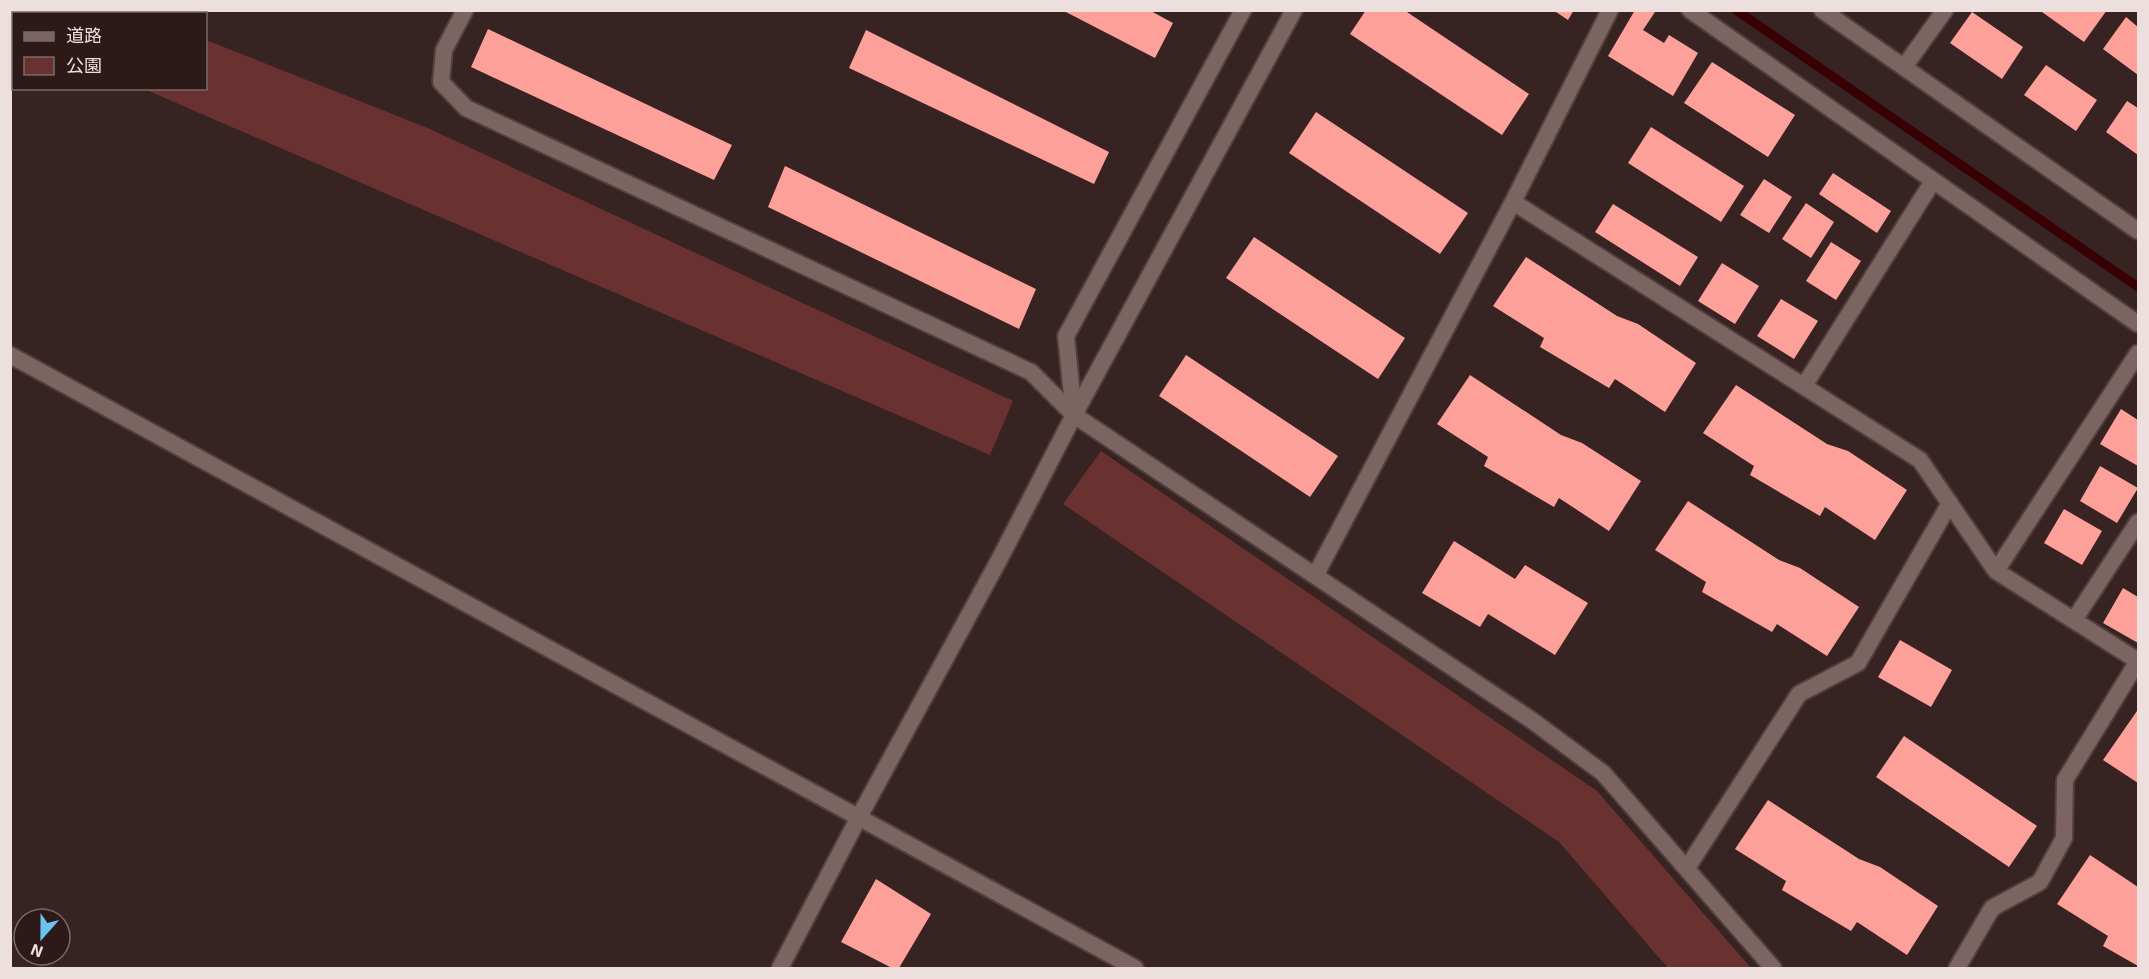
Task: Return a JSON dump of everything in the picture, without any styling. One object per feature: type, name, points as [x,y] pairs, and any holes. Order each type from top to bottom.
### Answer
[{"type":"street","points":[[465,10],[444,50],[441,82],[466,108],[1030,372],[1074,415],[1530,719],[1604,773],[1773,969]]},
{"type":"street","points":[[1074,415],[1066,336],[1243,10]]},
{"type":"street","points":[[780,969],[1074,415],[1294,10]]},
{"type":"street","points":[[1315,576],[1514,202],[1610,10]]},
{"type":"street","points":[[1690,10],[2139,324]]},
{"type":"street","points":[[1822,10],[2139,231]]},
{"type":"street","points":[[1904,67],[1945,10]]},
{"type":"street","points":[[1804,386],[1933,181]]},
{"type":"street","points":[[1514,202],[1920,460],[1996,571],[2138,661],[2065,780],[2064,838],[2040,882],[1992,908],[1957,969]]},
{"type":"street","points":[[1996,571],[2139,353]]},
{"type":"street","points":[[10,356],[1136,969]]},
{"type":"street","points":[[1687,868],[1799,694],[1858,663],[1950,503]]},
{"type":"street","points":[[2074,620],[2139,522]]},
{"type":"green space","points":[[129,10],[134,12],[12,12],[12,32],[11,11]]},
{"type":"green space","points":[[207,40],[430,129],[1013,401],[990,455],[146,90],[207,90]]},
{"type":"green space","points":[[1101,451],[1597,791],[1751,968],[1668,968],[1559,842],[1063,504]]},
{"type":"building","points":[[1062,10],[1149,10],[1173,23],[1155,58]]},
{"type":"building","points":[[1366,10],[1404,10],[1529,94],[1502,135],[1350,34]]},
{"type":"building","points":[[1553,10],[1574,10],[1568,20]]},
{"type":"building","points":[[1635,10],[1655,12],[1643,30],[1664,43],[1669,35],[1698,53],[1673,96],[1608,56]]},
{"type":"building","points":[[2043,10],[2107,10],[2084,42],[2042,12]]},
{"type":"building","points":[[1972,12],[2023,47],[2002,79],[1950,43]]},
{"type":"building","points":[[2126,17],[2138,27],[2138,75],[2103,49]]},
{"type":"building","points":[[488,29],[732,145],[714,180],[471,67]]},
{"type":"building","points":[[866,30],[1109,152],[1094,184],[849,68]]},
{"type":"building","points":[[1712,62],[1795,115],[1768,157],[1684,103]]},
{"type":"building","points":[[2046,65],[2097,100],[2076,131],[2024,95]]},
{"type":"building","points":[[2127,101],[2138,108],[2138,155],[2106,132]]},
{"type":"building","points":[[1316,112],[1468,213],[1440,254],[1289,153]]},
{"type":"building","points":[[1651,127],[1744,186],[1721,222],[1628,163]]},
{"type":"building","points":[[785,166],[1036,289],[1019,329],[768,207]]},
{"type":"building","points":[[1833,173],[1891,211],[1877,233],[1819,194]]},
{"type":"building","points":[[1764,179],[1792,197],[1769,233],[1740,215]]},
{"type":"building","points":[[1806,203],[1834,222],[1811,258],[1782,239]]},
{"type":"building","points":[[1613,204],[1698,257],[1680,286],[1595,232]]},
{"type":"building","points":[[1254,237],[1405,338],[1378,379],[1226,278]]},
{"type":"building","points":[[1831,242],[1861,261],[1836,300],[1806,281]]},
{"type":"building","points":[[1526,257],[1617,316],[1638,324],[1696,363],[1665,412],[1615,379],[1609,388],[1540,347],[1544,338],[1493,306]]},
{"type":"building","points":[[1722,263],[1759,286],[1735,324],[1698,301]]},
{"type":"building","points":[[1781,299],[1818,321],[1794,359],[1757,336]]},
{"type":"building","points":[[1186,355],[1338,456],[1310,497],[1159,396]]},
{"type":"building","points":[[1470,375],[1561,435],[1582,443],[1641,481],[1609,531],[1559,498],[1554,507],[1484,466],[1488,457],[1437,424]]},
{"type":"building","points":[[1736,385],[1827,444],[1848,451],[1907,490],[1875,540],[1825,507],[1820,516],[1750,475],[1754,466],[1703,433]]},
{"type":"building","points":[[2121,409],[2138,420],[2138,466],[2100,444]]},
{"type":"building","points":[[2100,466],[2138,488],[2117,523],[2080,501]]},
{"type":"building","points":[[1688,501],[1779,560],[1800,568],[1859,607],[1827,656],[1777,624],[1772,632],[1702,592],[1706,582],[1655,550]]},
{"type":"building","points":[[2064,509],[2102,531],[2082,565],[2044,543]]},
{"type":"building","points":[[1454,541],[1515,579],[1525,565],[1588,603],[1555,655],[1488,614],[1480,627],[1422,593]]},
{"type":"building","points":[[2123,588],[2138,597],[2138,643],[2103,623]]},
{"type":"building","points":[[1900,640],[1952,670],[1931,707],[1878,677]]},
{"type":"building","points":[[2138,712],[2138,783],[2103,760]]},
{"type":"building","points":[[1904,736],[2037,826],[2009,867],[1876,777]]},
{"type":"building","points":[[1768,800],[1859,859],[1880,867],[1938,906],[1907,955],[1857,922],[1851,931],[1782,890],[1786,881],[1735,849]]},
{"type":"building","points":[[2090,855],[2138,887],[2138,966],[2103,946],[2108,936],[2057,904]]},
{"type":"building","points":[[876,879],[931,914],[899,968],[892,968],[841,942]]},
{"type":"waterway","points":[[1736,10],[2138,287]]}]
